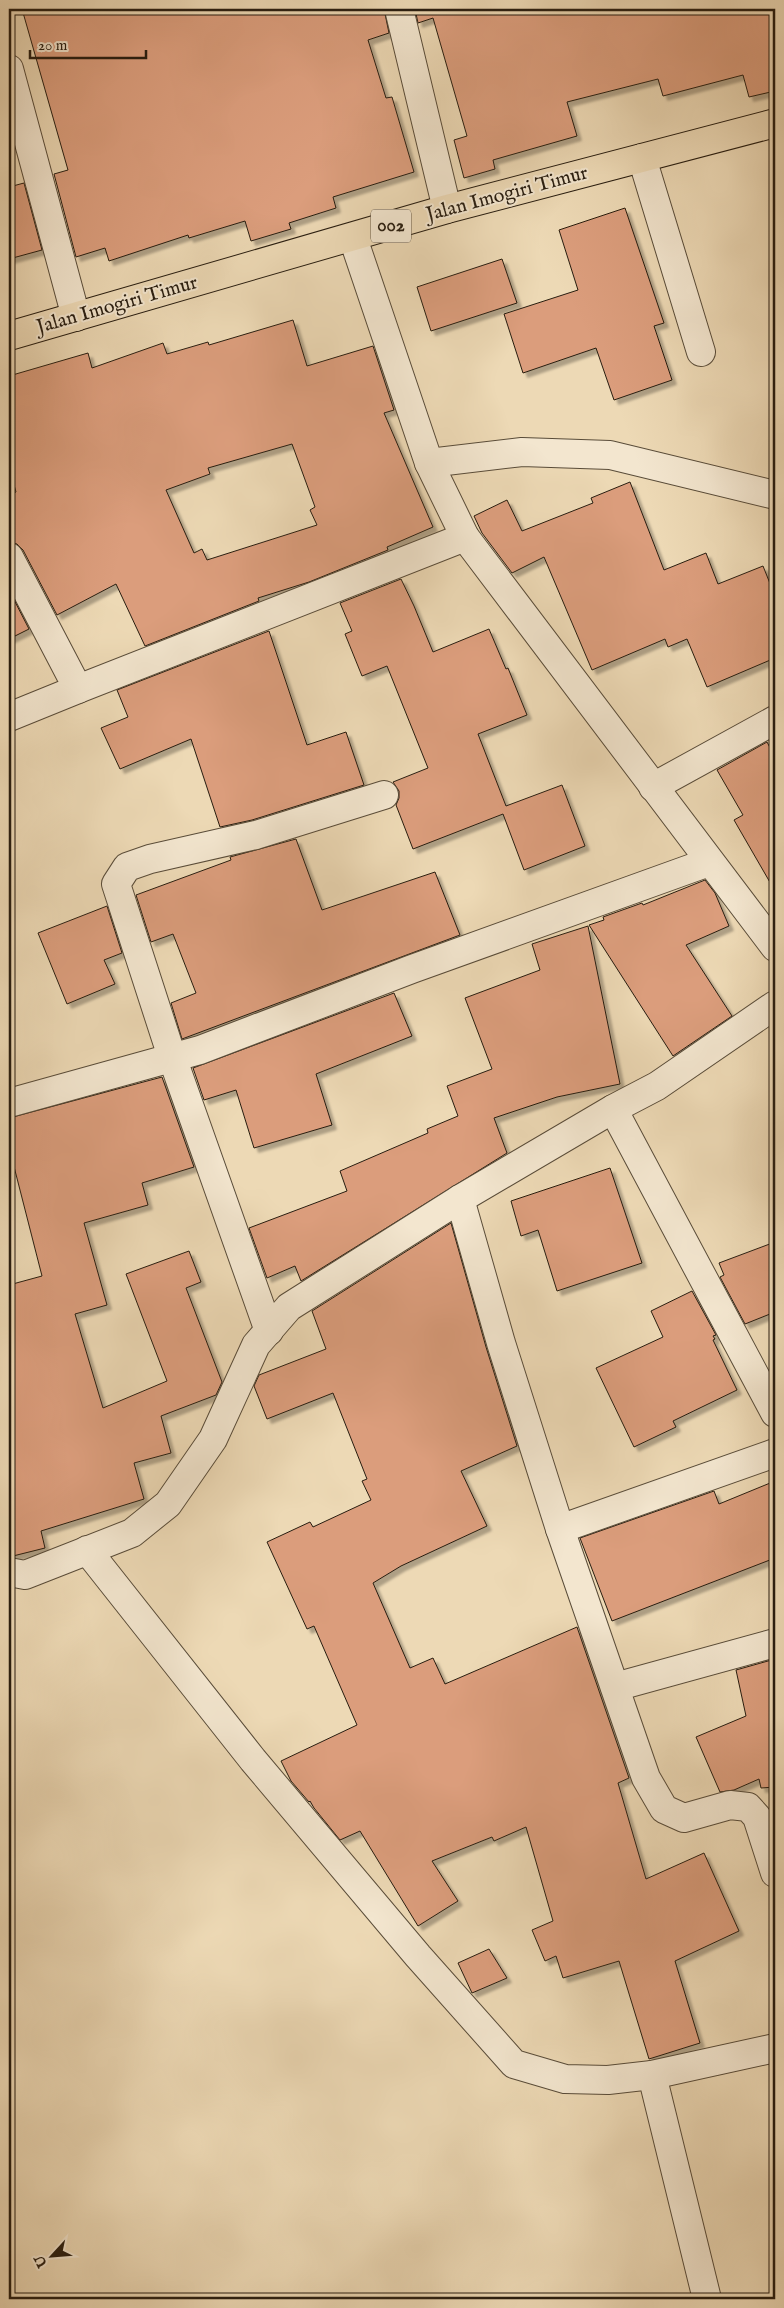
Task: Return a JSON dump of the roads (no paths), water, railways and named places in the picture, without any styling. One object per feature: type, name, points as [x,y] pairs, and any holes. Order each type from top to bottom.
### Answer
[{"type":"main road","name":"Jalan Imogiri Timur","points":[[9,336],[448,209],[775,123]]},
{"type":"street","points":[[399,9],[448,209]]},
{"type":"street","points":[[9,69],[76,317]]},
{"type":"street","points":[[642,158],[700,352]]},
{"type":"street","points":[[353,238],[429,463],[465,537],[775,947]]},
{"type":"street","points":[[429,463],[522,452],[610,456],[775,495]]},
{"type":"street","points":[[9,717],[465,537]]},
{"type":"street","points":[[9,557],[78,689]]},
{"type":"street","points":[[653,788],[775,720]]},
{"type":"street","points":[[269,1331],[172,1057],[116,884],[127,867],[150,859],[256,835],[384,796]]},
{"type":"street","points":[[9,1103],[200,1050],[412,969],[709,862]]},
{"type":"street","points":[[9,1572],[25,1575],[132,1533],[168,1504],[213,1439],[256,1346],[289,1307],[460,1199],[613,1109],[657,1086],[775,1005]]},
{"type":"street","points":[[613,1109],[775,1413]]},
{"type":"street","points":[[460,1199],[501,1343],[560,1529],[646,1778],[664,1809],[684,1818],[730,1805],[748,1807],[766,1814],[775,1873]]},
{"type":"street","points":[[560,1529],[775,1453]]},
{"type":"street","points":[[87,1550],[253,1760],[418,1956],[514,2064],[565,2079],[608,2080],[652,2075],[775,2048]]},
{"type":"street","points":[[614,1687],[775,1643]]},
{"type":"street","points":[[652,2075],[707,2299]]}]
